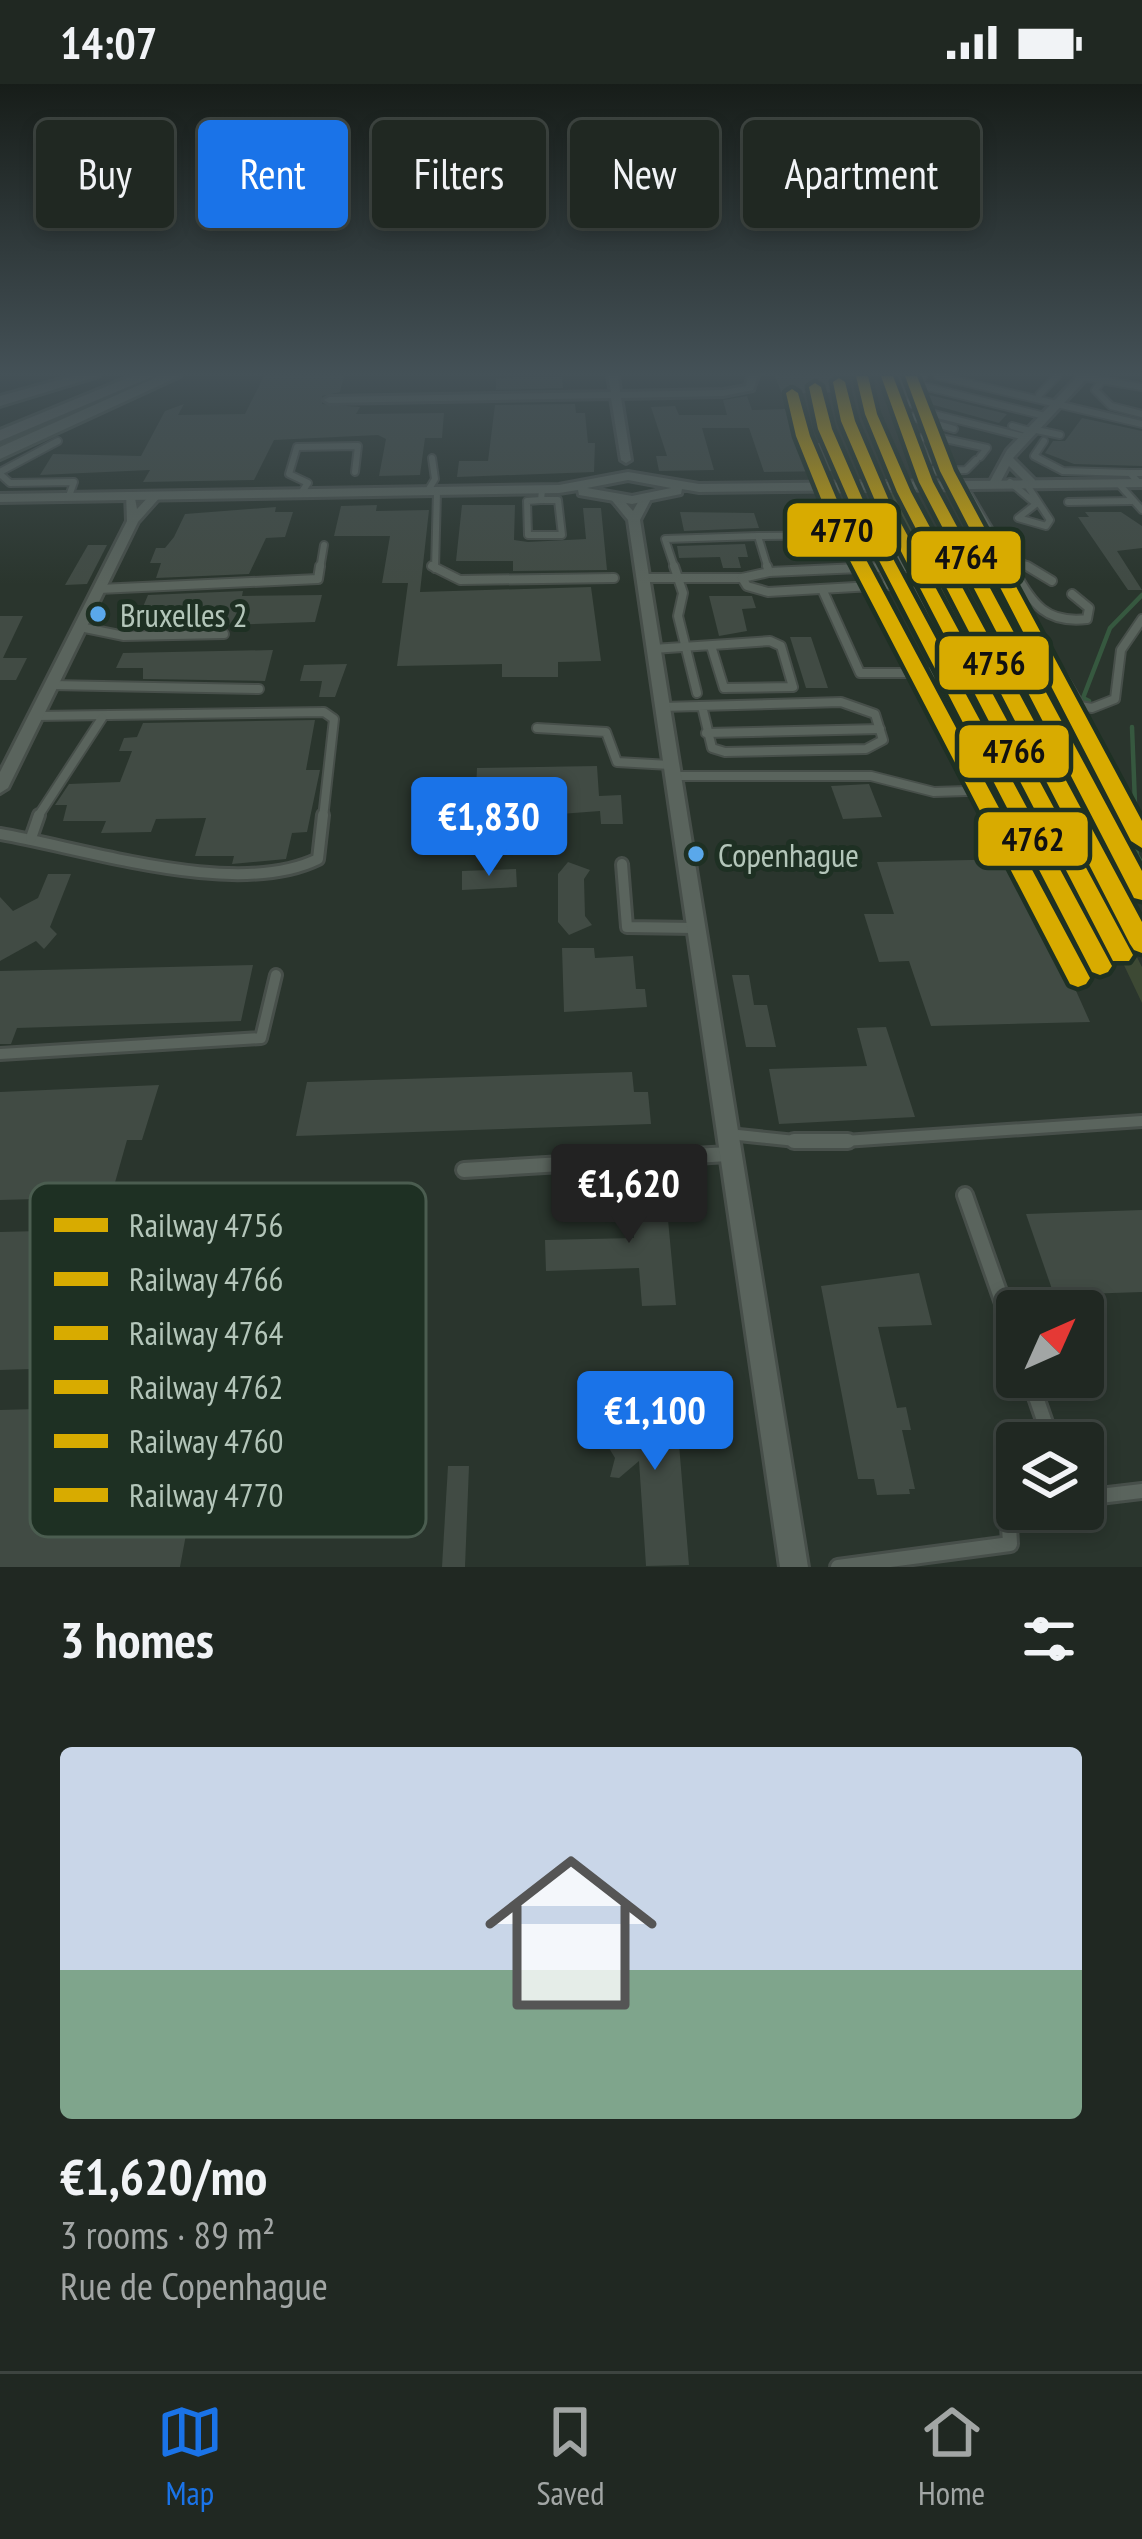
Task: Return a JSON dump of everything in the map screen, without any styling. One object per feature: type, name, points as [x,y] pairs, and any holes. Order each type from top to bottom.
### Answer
[{"type":"street","points":[[624,445],[626,460],[647,488]]},
{"type":"street","points":[[1010,482],[1008,458],[1018,445]]},
{"type":"street","points":[[1008,458],[1010,482]]},
{"type":"street","points":[[610,489],[626,460]]},
{"type":"street","points":[[0,498],[548,493],[892,484],[923,478],[1134,479]]},
{"type":"street","points":[[634,520],[647,488]]},
{"type":"street","points":[[610,489],[634,520],[794,1567]]},
{"type":"street","points":[[130,495],[133,521]]},
{"type":"street","points":[[0,788],[133,521],[156,495]]},
{"type":"lane","points":[[50,445],[0,473],[10,483],[74,482],[69,496]]},
{"type":"lane","points":[[919,445],[928,461]]},
{"type":"lane","points":[[976,445],[985,447],[956,496],[1080,706],[1092,709],[1115,699],[1120,650],[1142,619]]},
{"type":"lane","points":[[1040,445],[1034,453],[1037,460],[1076,472],[1134,479],[1132,501]]},
{"type":"lane","points":[[301,493],[308,483],[289,474],[297,447],[358,446],[355,472]]},
{"type":"lane","points":[[980,456],[1008,458]]},
{"type":"lane","points":[[432,458],[431,564],[438,573],[460,580],[614,578]]},
{"type":"lane","points":[[1053,459],[1054,464],[1076,472]]},
{"type":"lane","points":[[965,481],[1048,618],[1076,623],[1087,619],[1089,608],[1072,594]]},
{"type":"lane","points":[[1010,482],[1036,504],[1018,518],[1046,526],[1051,520],[1010,482]]},
{"type":"lane","points":[[548,493],[558,500],[562,535],[528,535],[527,501],[548,493]]},
{"type":"lane","points":[[1068,502],[1132,501],[1142,510]]},
{"type":"lane","points":[[643,578],[676,577],[741,576],[769,572],[883,570],[907,566],[891,539],[866,535],[667,538],[676,577],[683,593],[678,616],[698,693]]},
{"type":"lane","points":[[866,535],[890,585]]},
{"type":"lane","points":[[758,536],[769,572]]},
{"type":"lane","points":[[100,589],[318,579],[323,545]]},
{"type":"lane","points":[[1002,549],[1052,581]]},
{"type":"lane","points":[[741,576],[758,590],[890,585],[911,592],[927,626],[937,673],[866,675],[856,670],[823,591]]},
{"type":"lane","points":[[80,627],[124,636],[224,634]]},
{"type":"lane","points":[[652,650],[712,649],[758,640],[778,644],[794,687],[724,688],[712,649]]},
{"type":"lane","points":[[52,685],[259,688]]},
{"type":"lane","points":[[662,707],[841,702],[865,707],[883,740],[877,746],[725,752],[712,748],[702,706]]},
{"type":"lane","points":[[0,834],[174,867],[248,874],[294,873],[317,859],[334,719],[324,712],[36,716]]},
{"type":"lane","points":[[31,838],[38,810],[58,776],[85,752],[102,718]]},
{"type":"lane","points":[[538,728],[606,732],[617,762],[671,770],[872,776],[934,792],[999,790]]},
{"type":"lane","points":[[706,733],[880,729]]},
{"type":"lane","points":[[622,864],[627,927],[694,928]]},
{"type":"lane","points":[[0,1054],[261,1038],[276,975]]},
{"type":"lane","points":[[464,1170],[728,1144],[815,1143],[1142,1121]]},
{"type":"lane","points":[[965,1195],[998,1290]]},
{"type":"lane","points":[[1104,1496],[1142,1491]]},
{"type":"lane","points":[[838,1567],[1010,1544],[1009,1530]]},
{"type":"green space","points":[[876,489],[897,489],[1142,967],[1142,1003],[1065,841],[1009,752]]},
{"type":"building","points":[[147,445],[271,445],[254,480],[143,482],[150,470],[40,475],[53,454],[141,456]]},
{"type":"building","points":[[385,445],[424,445],[420,475],[379,476]]},
{"type":"building","points":[[490,445],[595,445],[594,472],[457,477],[459,461],[488,461]]},
{"type":"building","points":[[663,445],[707,445],[714,470],[659,471],[656,456],[667,456]]},
{"type":"building","points":[[755,445],[824,445],[837,471],[764,472]]},
{"type":"building","points":[[1050,445],[1142,445],[1142,466],[1074,464],[1045,453]]},
{"type":"building","points":[[377,505],[376,511],[429,510],[420,592],[591,587],[601,661],[558,662],[558,677],[502,677],[502,664],[397,666],[408,583],[382,583],[390,536],[334,536],[341,506]]},
{"type":"building","points":[[462,505],[515,505],[514,540],[528,542],[586,539],[583,508],[601,508],[607,570],[513,571],[513,561],[456,561]]},
{"type":"building","points":[[276,507],[275,512],[293,512],[285,537],[266,538],[249,574],[156,578],[161,563],[150,563],[156,548],[165,548],[185,514]]},
{"type":"building","points":[[680,512],[754,513],[759,528],[684,531]]},
{"type":"building","points":[[1085,512],[1121,512],[1142,526],[1142,548],[1117,551],[1142,590],[1128,590],[1078,517],[1089,517]]},
{"type":"building","points":[[745,544],[748,557],[738,557],[741,568],[723,568],[720,557],[679,558],[677,546]]},
{"type":"building","points":[[88,545],[107,545],[87,584],[65,585]]},
{"type":"building","points":[[243,591],[242,596],[322,595],[315,622],[162,627],[165,621],[137,621],[148,595]]},
{"type":"building","points":[[709,596],[752,596],[756,608],[742,609],[747,631],[719,636]]},
{"type":"building","points":[[0,616],[23,616],[3,658],[27,658],[16,680],[0,680]]},
{"type":"building","points":[[790,637],[811,637],[828,688],[806,688]]},
{"type":"building","points":[[273,650],[265,681],[143,679],[143,668],[116,668],[123,653]]},
{"type":"building","points":[[347,664],[335,697],[319,697],[322,681],[300,681],[304,665]]},
{"type":"building","points":[[315,720],[306,770],[320,770],[307,832],[292,833],[286,859],[232,864],[234,856],[195,856],[206,818],[156,819],[151,832],[101,833],[106,821],[63,821],[67,805],[55,805],[69,784],[120,782],[132,751],[119,751],[124,738],[137,737],[143,723]]},
{"type":"building","points":[[597,766],[599,796],[621,795],[623,824],[601,824],[600,811],[521,817],[521,813],[475,813],[477,768]]},
{"type":"building","points":[[869,784],[882,817],[843,819],[831,786]]},
{"type":"building","points":[[1017,859],[1090,1022],[931,1026],[909,961],[879,962],[864,914],[894,914],[877,862]]},
{"type":"building","points":[[568,862],[590,870],[584,879],[585,916],[592,925],[569,935],[558,922],[558,874]]},
{"type":"building","points":[[516,869],[517,887],[462,890],[462,871]]},
{"type":"building","points":[[48,874],[71,874],[50,927],[57,934],[44,949],[36,941],[0,961],[0,897],[13,911],[38,898]]},
{"type":"building","points":[[562,948],[594,948],[595,958],[633,956],[636,989],[645,989],[647,1007],[564,1012]]},
{"type":"building","points":[[253,965],[241,1021],[17,1028],[11,1044],[0,1044],[0,971]]},
{"type":"building","points":[[732,975],[749,975],[754,1005],[767,1005],[776,1047],[746,1047]]},
{"type":"building","points":[[886,1027],[915,1117],[779,1124],[769,1069],[867,1066],[857,1028]]},
{"type":"building","points":[[632,1072],[634,1092],[648,1092],[651,1124],[296,1136],[307,1082]]},
{"type":"building","points":[[159,1085],[142,1140],[127,1140],[115,1183],[30,1183],[30,1199],[0,1200],[0,1092]]},
{"type":"building","points":[[664,1177],[676,1305],[642,1306],[639,1268],[546,1271],[545,1240],[634,1238],[630,1178]]},
{"type":"building","points":[[1142,1210],[1142,1292],[1052,1290],[1026,1214]]},
{"type":"building","points":[[30,1231],[30,1369],[0,1370],[0,1232]]},
{"type":"building","points":[[919,1273],[932,1325],[878,1327],[897,1408],[906,1407],[911,1430],[902,1430],[915,1489],[909,1489],[910,1494],[877,1495],[874,1479],[858,1479],[821,1286]]},
{"type":"building","points":[[668,1378],[666,1397],[677,1420],[689,1565],[646,1566],[639,1461],[619,1478],[610,1477],[615,1458],[606,1443],[615,1433],[605,1416],[612,1411],[630,1428],[645,1398],[635,1383]]},
{"type":"building","points":[[30,1409],[30,1537],[186,1537],[180,1567],[0,1567],[0,1410]]},
{"type":"building","points":[[448,1466],[469,1466],[465,1567],[442,1567]]},
{"type":"waterway","points":[[1089,701],[1083,698],[1110,628],[1142,595]]},
{"type":"waterway","points":[[1132,727],[1137,855],[1142,864]]},
{"type":"railway","points":[[1014,661],[1142,896]]},
{"type":"rail line","name":"4770","points":[[807,445],[840,526],[1078,978]]},
{"type":"rail line","name":"4762","points":[[832,445],[862,514],[1100,966]]},
{"type":"rail line","name":"4766","points":[[858,445],[883,503],[1121,955]]},
{"type":"rail line","name":"4756","points":[[884,445],[904,492],[1142,944]]},
{"type":"rail line","name":"4764","points":[[912,445],[926,482],[1142,892]]},
{"type":"rail line","name":"4760","points":[[937,445],[1142,841]]},
{"type":"place","name":"Bruxelles 2","points":[[98,614]]},
{"type":"place","name":"Copenhague","points":[[696,854]]}]
